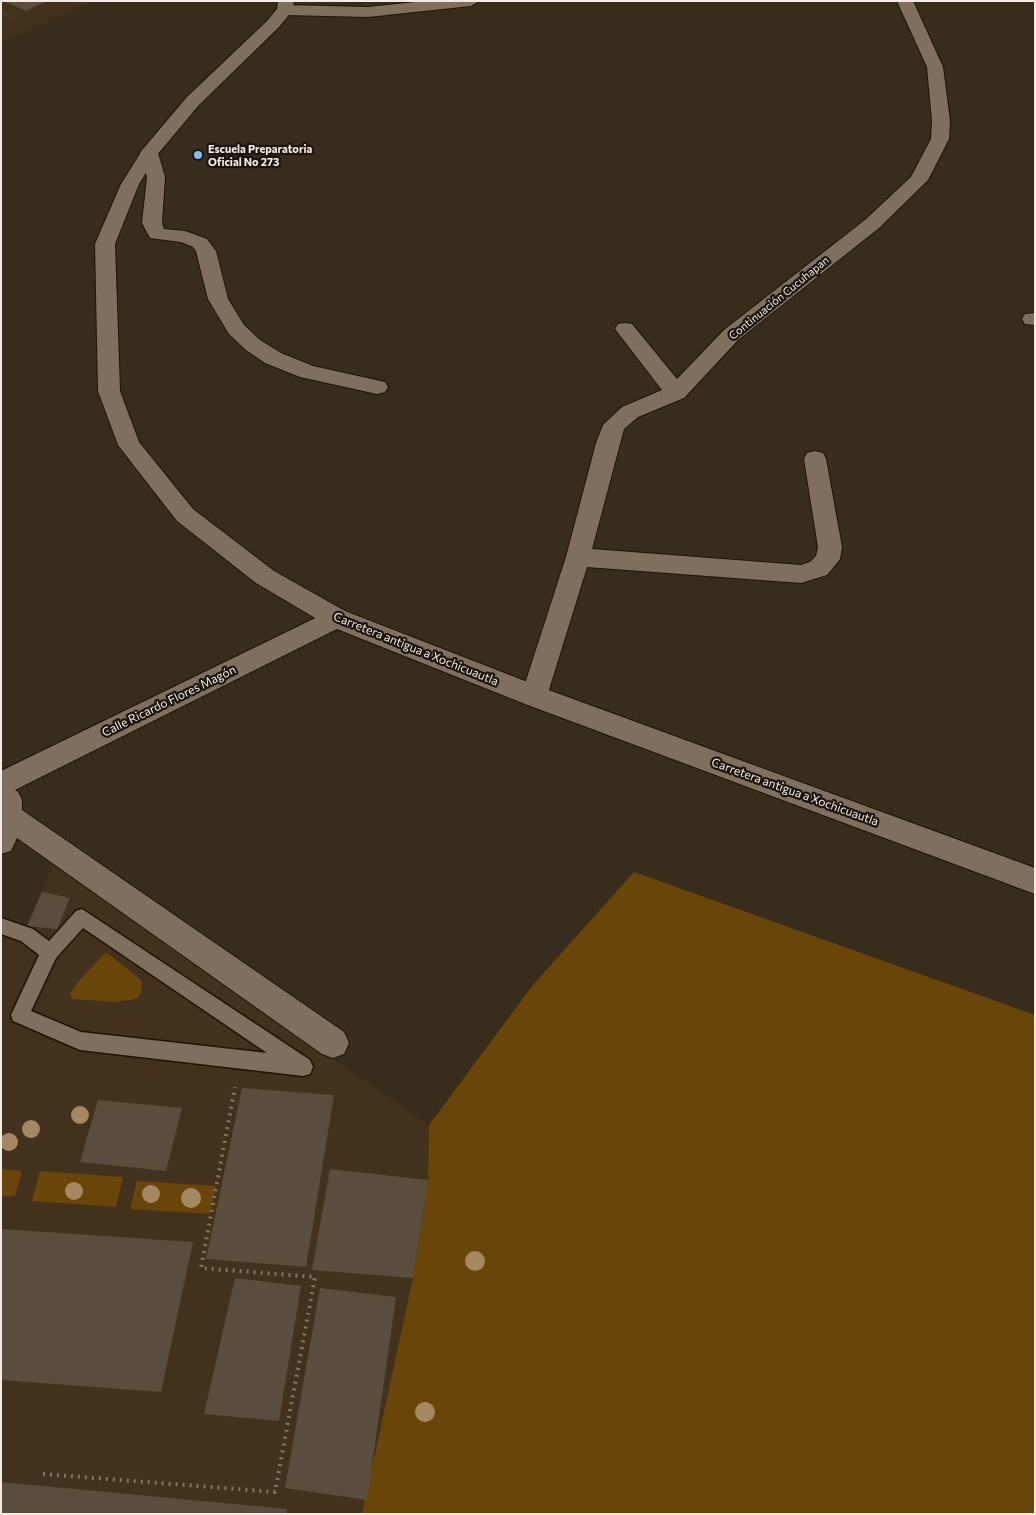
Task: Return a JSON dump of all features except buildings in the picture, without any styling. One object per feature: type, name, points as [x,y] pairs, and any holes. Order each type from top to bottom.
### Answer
[{"type":"street","points":[[286,6],[368,12],[471,1]]},
{"type":"street","name":"Continuación Cucuhapan","points":[[534,696],[578,557],[607,443],[614,426],[630,412],[676,393],[731,335],[872,224],[919,180],[940,139],[941,121],[935,66],[905,1]]},
{"type":"street","name":"Carretera antigua a Xochicuautla","points":[[286,6],[193,101],[149,153],[130,184],[104,244],[109,391],[129,445],[185,515],[265,576],[336,618],[534,696],[1035,881]]},
{"type":"street","points":[[149,153],[156,177],[152,223],[157,234],[185,237],[200,243],[206,251],[218,299],[236,329],[253,345],[273,358],[308,372],[377,387]]},
{"type":"street","points":[[625,329],[676,393]]},
{"type":"street","points":[[578,557],[801,574],[818,569],[828,559],[830,547],[815,459]]},
{"type":"street","name":"Calle Ricardo Flores Magón","points":[[4,783],[336,618]]},
{"type":"street","points":[[4,783],[5,829],[333,1043]]},
{"type":"lane","points":[[82,917],[303,1066],[80,1041],[20,1015],[50,952],[82,917]]},
{"type":"lane","points":[[1,926],[27,935],[50,952]]},
{"type":"path","points":[[1,12],[15,18]]},
{"type":"path","points":[[43,1474],[275,1492],[315,1277],[201,1268],[236,1080]]},
{"type":"shaded area","points":[[1,1],[93,1],[1,43]]},
{"type":"shaded area","points":[[53,865],[429,1125],[533,985],[634,872],[1035,1015],[1035,1514],[1,1514],[1,935],[21,941],[27,935],[27,926]]},
{"type":"shaded area","points":[[634,872],[1035,1015],[1035,1514],[362,1514],[413,1278],[428,1180],[429,1125],[533,985]]},
{"type":"shaded area","points":[[106,952],[142,981],[141,993],[136,999],[115,1002],[72,999],[70,994],[78,982]]},
{"type":"shaded area","points":[[1,1169],[22,1171],[15,1196],[1,1196]]},
{"type":"shaded area","points":[[40,1171],[123,1177],[116,1207],[32,1201]]},
{"type":"shaded area","points":[[137,1181],[216,1186],[210,1214],[130,1209]]},
{"type":"place","name":"Escuela Preparatoria Oficial No 273","points":[[198,155]]}]
